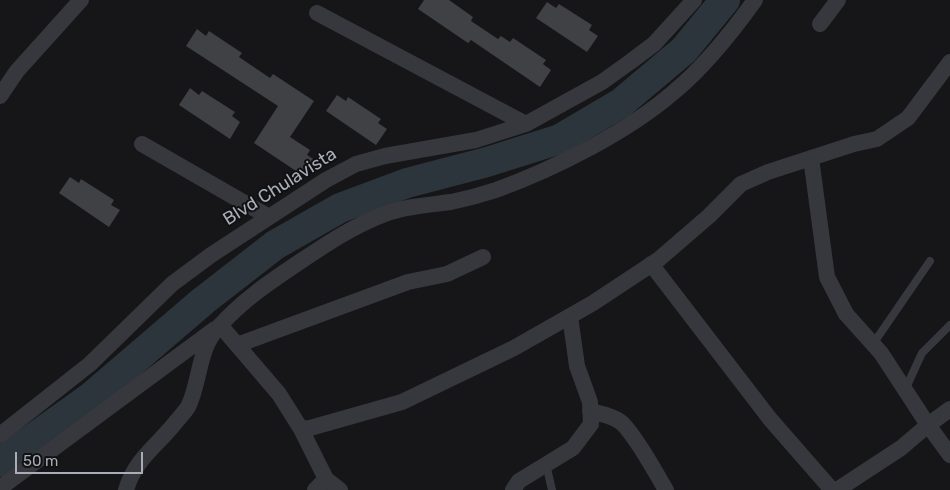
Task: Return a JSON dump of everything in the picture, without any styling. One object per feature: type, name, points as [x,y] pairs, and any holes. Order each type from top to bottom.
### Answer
[{"type":"street","points":[[0,96],[17,71],[81,0]]},
{"type":"street","points":[[126,490],[132,471],[140,460],[187,409],[200,365],[215,330],[240,304],[346,232],[386,214],[413,207],[452,202],[498,189],[578,153],[634,122],[682,85],[709,57],[755,0]]},
{"type":"street","points":[[820,24],[838,0]]},
{"type":"street","name":"Blvd Chulavista","points":[[0,435],[90,364],[172,284],[211,255],[326,180],[356,164],[385,156],[476,140],[526,124],[588,90],[630,62],[654,44],[692,1]]},
{"type":"street","points":[[317,13],[526,124]]},
{"type":"street","points":[[302,429],[402,402],[514,348],[570,316],[651,264],[709,216],[741,184],[768,172],[854,144],[877,139],[908,118],[950,62]]},
{"type":"street","points":[[142,144],[269,217]]},
{"type":"street","points":[[811,158],[827,277],[846,314],[881,353],[950,455]]},
{"type":"street","points":[[237,345],[408,282],[447,274],[482,257]]},
{"type":"street","points":[[651,264],[770,420],[832,490]]},
{"type":"street","points":[[513,490],[519,481],[573,448],[591,424],[590,402],[577,366],[570,316]]},
{"type":"street","points":[[220,325],[279,394],[302,429],[320,484],[340,490]]},
{"type":"street","points":[[0,488],[220,325]]},
{"type":"street","points":[[836,490],[901,448],[950,409]]},
{"type":"street","points":[[590,411],[610,416],[622,423],[643,452],[666,490]]},
{"type":"lane","points":[[872,344],[930,261]]},
{"type":"lane","points":[[905,390],[922,353],[950,325]]},
{"type":"lane","points":[[546,464],[552,490]]},
{"type":"building","points":[[424,0],[449,0],[473,17],[471,21],[498,39],[501,36],[510,42],[513,38],[546,60],[543,64],[551,70],[540,87],[471,40],[468,43],[418,9]]},
{"type":"building","points":[[547,2],[556,8],[559,4],[592,25],[589,30],[598,36],[587,52],[536,18]]},
{"type":"building","points":[[197,29],[206,36],[209,31],[242,53],[239,57],[270,78],[273,74],[314,101],[290,137],[310,150],[307,155],[315,160],[305,177],[254,143],[278,106],[186,46]]},
{"type":"building","points":[[190,88],[199,95],[202,91],[235,112],[232,116],[240,122],[230,139],[179,105]]},
{"type":"building","points":[[337,95],[346,101],[348,97],[381,119],[378,123],[387,129],[376,145],[326,111]]},
{"type":"building","points":[[70,177],[79,183],[81,179],[114,200],[111,205],[120,210],[109,227],[59,193]]},
{"type":"waterway","points":[[0,462],[91,397],[203,301],[275,245],[340,208],[407,183],[487,162],[560,139],[621,103],[684,50],[725,0]]}]
